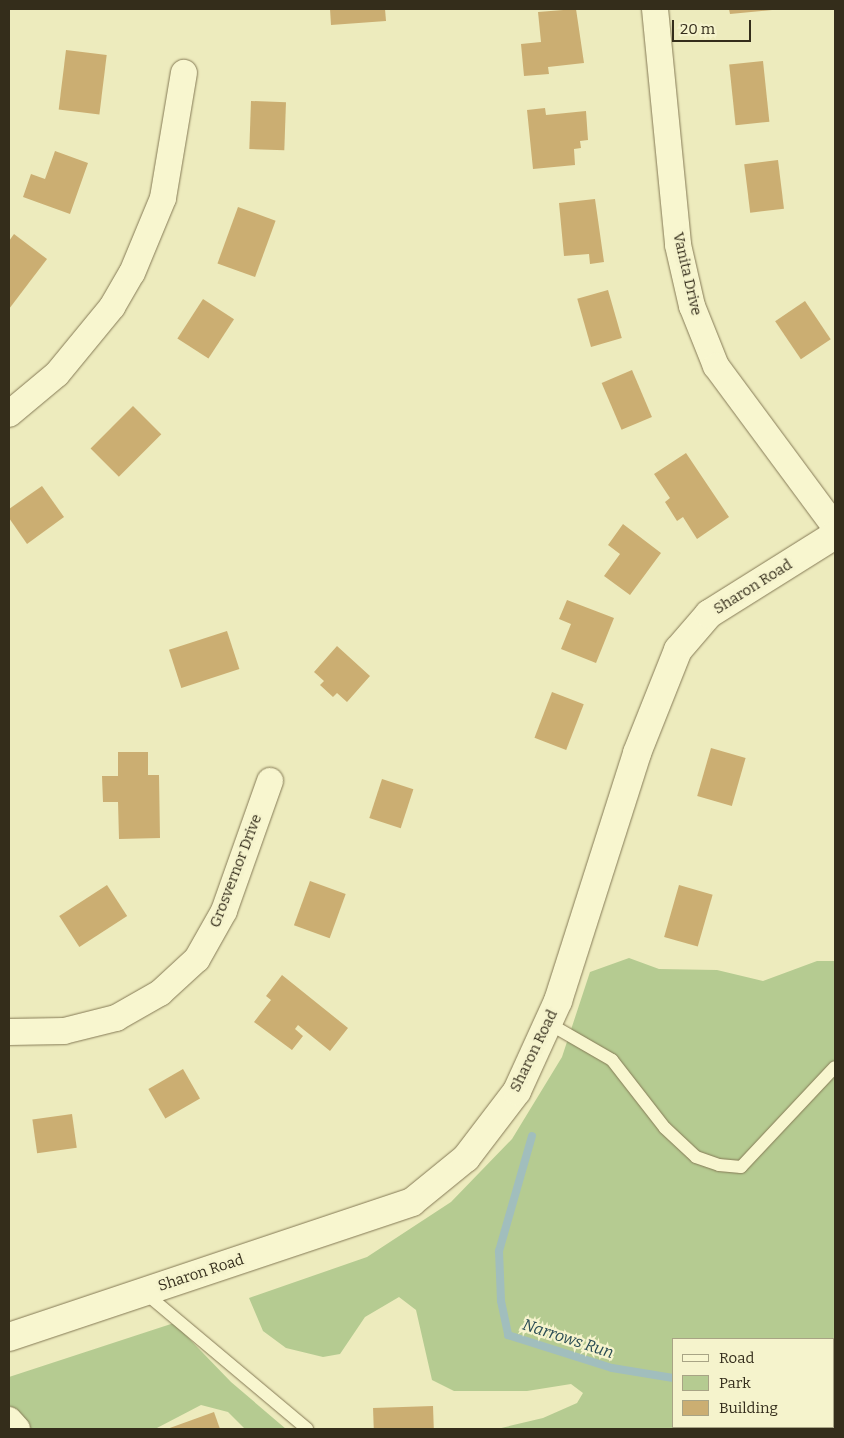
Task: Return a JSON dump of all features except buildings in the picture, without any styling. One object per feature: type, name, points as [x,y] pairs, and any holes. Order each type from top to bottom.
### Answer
[{"type":"street","name":"Vanita Drive","points":[[655,9],[678,245],[692,306],[716,366],[835,527]]},
{"type":"street","points":[[9,414],[67,362],[112,307],[132,273],[163,198],[184,72]]},
{"type":"street","name":"Sharon Road","points":[[9,1337],[412,1202],[466,1158],[517,1090],[548,1023],[637,753],[678,650],[709,614],[835,535]]},
{"type":"street","name":"Grosvernor Drive","points":[[9,1032],[64,1031],[116,1018],[160,993],[197,959],[224,911],[270,781]]},
{"type":"street","points":[[9,1420],[17,1429]]},
{"type":"lane","points":[[548,1023],[612,1060],[665,1128],[696,1157],[719,1165],[741,1167],[835,1067]]},
{"type":"lane","points":[[144,1292],[306,1429]]},
{"type":"green space","points":[[629,958],[659,969],[717,970],[763,981],[817,961],[835,961],[835,1429],[497,1429],[543,1418],[577,1403],[583,1393],[571,1384],[527,1391],[454,1391],[432,1380],[416,1310],[399,1297],[365,1317],[340,1354],[323,1357],[286,1348],[263,1331],[249,1298],[367,1257],[451,1202],[512,1139],[562,1057],[590,972]]},
{"type":"green space","points":[[174,1323],[231,1382],[286,1429],[245,1429],[228,1412],[201,1405],[155,1429],[27,1429],[9,1410],[9,1377]]},
{"type":"waterway","name":"Narrows Run","points":[[532,1136],[499,1251],[501,1301],[508,1335],[612,1368],[672,1378]]}]
